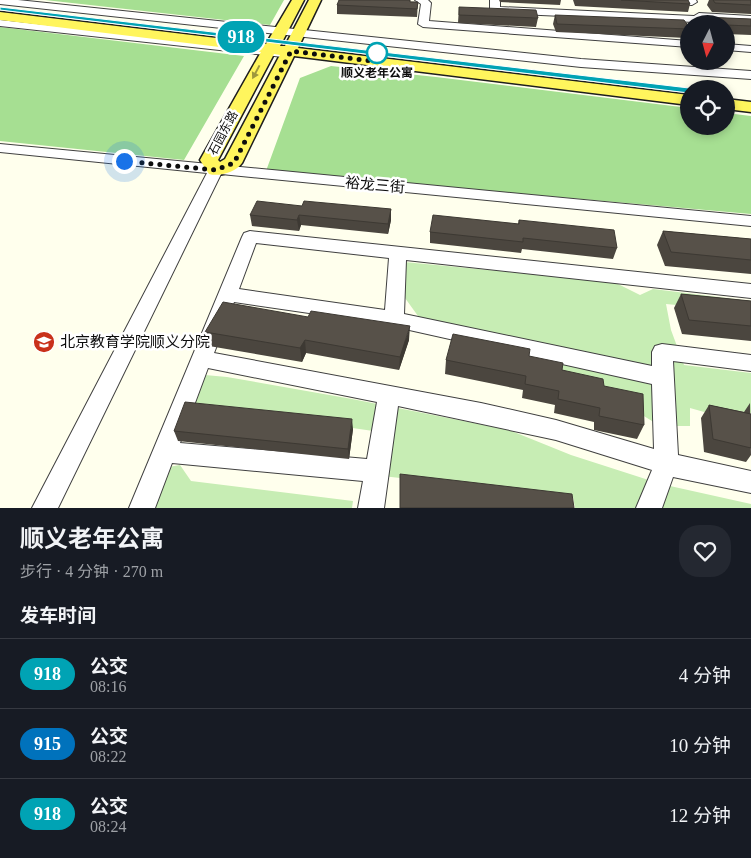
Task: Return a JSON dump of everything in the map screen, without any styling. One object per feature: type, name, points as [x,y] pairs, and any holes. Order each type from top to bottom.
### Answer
[{"type":"main road","name":"石园东路","points":[[298,0],[209,160],[216,170],[234,163],[315,0]]},
{"type":"main road","points":[[0,9],[274,43]]},
{"type":"main road","points":[[0,16],[293,45],[680,89]]},
{"type":"main road","points":[[293,45],[680,99]]},
{"type":"main road","points":[[735,96],[751,98]]},
{"type":"main road","points":[[735,105],[751,107]]},
{"type":"street","points":[[420,0],[426,3],[423,24],[680,43]]},
{"type":"street","points":[[495,0],[495,10],[680,19]]},
{"type":"street","points":[[656,0],[691,1],[695,15]]},
{"type":"street","points":[[0,1],[274,43]]},
{"type":"street","points":[[735,19],[751,18]]},
{"type":"street","points":[[0,23],[293,45],[751,75]]},
{"type":"street","points":[[735,48],[751,49]]},
{"type":"street","points":[[0,163],[7,149]]},
{"type":"street","name":"裕龙三街","points":[[7,149],[751,220]]},
{"type":"street","points":[[45,508],[216,170]]},
{"type":"street","points":[[142,508],[250,237],[751,291]]},
{"type":"street","points":[[396,321],[394,301],[398,253]]},
{"type":"street","points":[[227,294],[396,321],[662,377]]},
{"type":"street","points":[[649,508],[666,464],[662,352],[751,362]]},
{"type":"street","points":[[202,358],[481,413],[556,430],[666,464],[751,482]]},
{"type":"street","points":[[371,508],[389,395]]},
{"type":"street","points":[[164,452],[376,471]]},
{"type":"green space","points":[[45,0],[284,0],[270,25]]},
{"type":"green space","points":[[0,27],[244,56],[184,160],[0,141]]},
{"type":"green space","points":[[331,66],[680,107],[680,135],[735,135],[735,114],[751,116],[751,214],[266,171],[300,78]]},
{"type":"green space","points":[[404,262],[614,282],[640,295],[653,289],[751,301],[751,312],[666,304],[671,330],[684,365],[751,373],[751,413],[732,410],[736,421],[690,408],[690,426],[660,426],[613,397],[426,327],[397,287]]},
{"type":"green space","points":[[194,374],[227,377],[352,399],[509,430],[571,455],[661,484],[751,504],[751,508],[575,508],[573,497],[382,476],[387,433],[181,403]]},
{"type":"green space","points":[[180,465],[191,481],[353,501],[352,508],[146,508],[163,468]]},
{"type":"building","points":[[339,0],[410,0],[410,2],[418,2],[417,9],[337,5]]},
{"type":"building","points":[[621,0],[688,0],[690,4]]},
{"type":"building","points":[[713,0],[751,0],[751,5],[715,3]]},
{"type":"building","points":[[459,7],[536,10],[538,18],[459,15]]},
{"type":"building","points":[[555,15],[680,20],[680,29],[557,24]]},
{"type":"building","points":[[735,18],[751,19],[751,26],[735,25]]},
{"type":"building","points":[[257,201],[302,206],[304,201],[391,209],[388,224],[299,215],[297,220],[250,215]]},
{"type":"building","points":[[433,215],[519,224],[519,220],[614,230],[617,248],[523,238],[523,242],[430,232]]},
{"type":"building","points":[[663,231],[751,239],[751,260],[671,252]]},
{"type":"building","points":[[681,294],[751,301],[751,326],[689,320]]},
{"type":"building","points":[[223,302],[308,317],[311,311],[410,326],[400,357],[305,340],[300,348],[205,332]]},
{"type":"building","points":[[453,334],[530,349],[529,356],[563,363],[562,370],[603,379],[604,386],[643,394],[644,425],[599,416],[600,408],[558,399],[559,391],[525,384],[526,376],[446,360]]},
{"type":"building","points":[[185,402],[352,419],[348,449],[174,431]]},
{"type":"building","points":[[709,405],[751,414],[751,448],[713,439]]},
{"type":"building","points":[[400,474],[572,494],[574,508],[400,508]]},
{"type":"bus line","name":"918","points":[[0,9],[680,90]]},
{"type":"place","name":"顺义老年公寓","points":[[377,53]]},
{"type":"place","name":"北京教育学院顺义分院","points":[[44,342]]},
{"type":"route","points":[[124,161],[216,170],[234,163],[291,51],[380,62],[377,53]]}]
